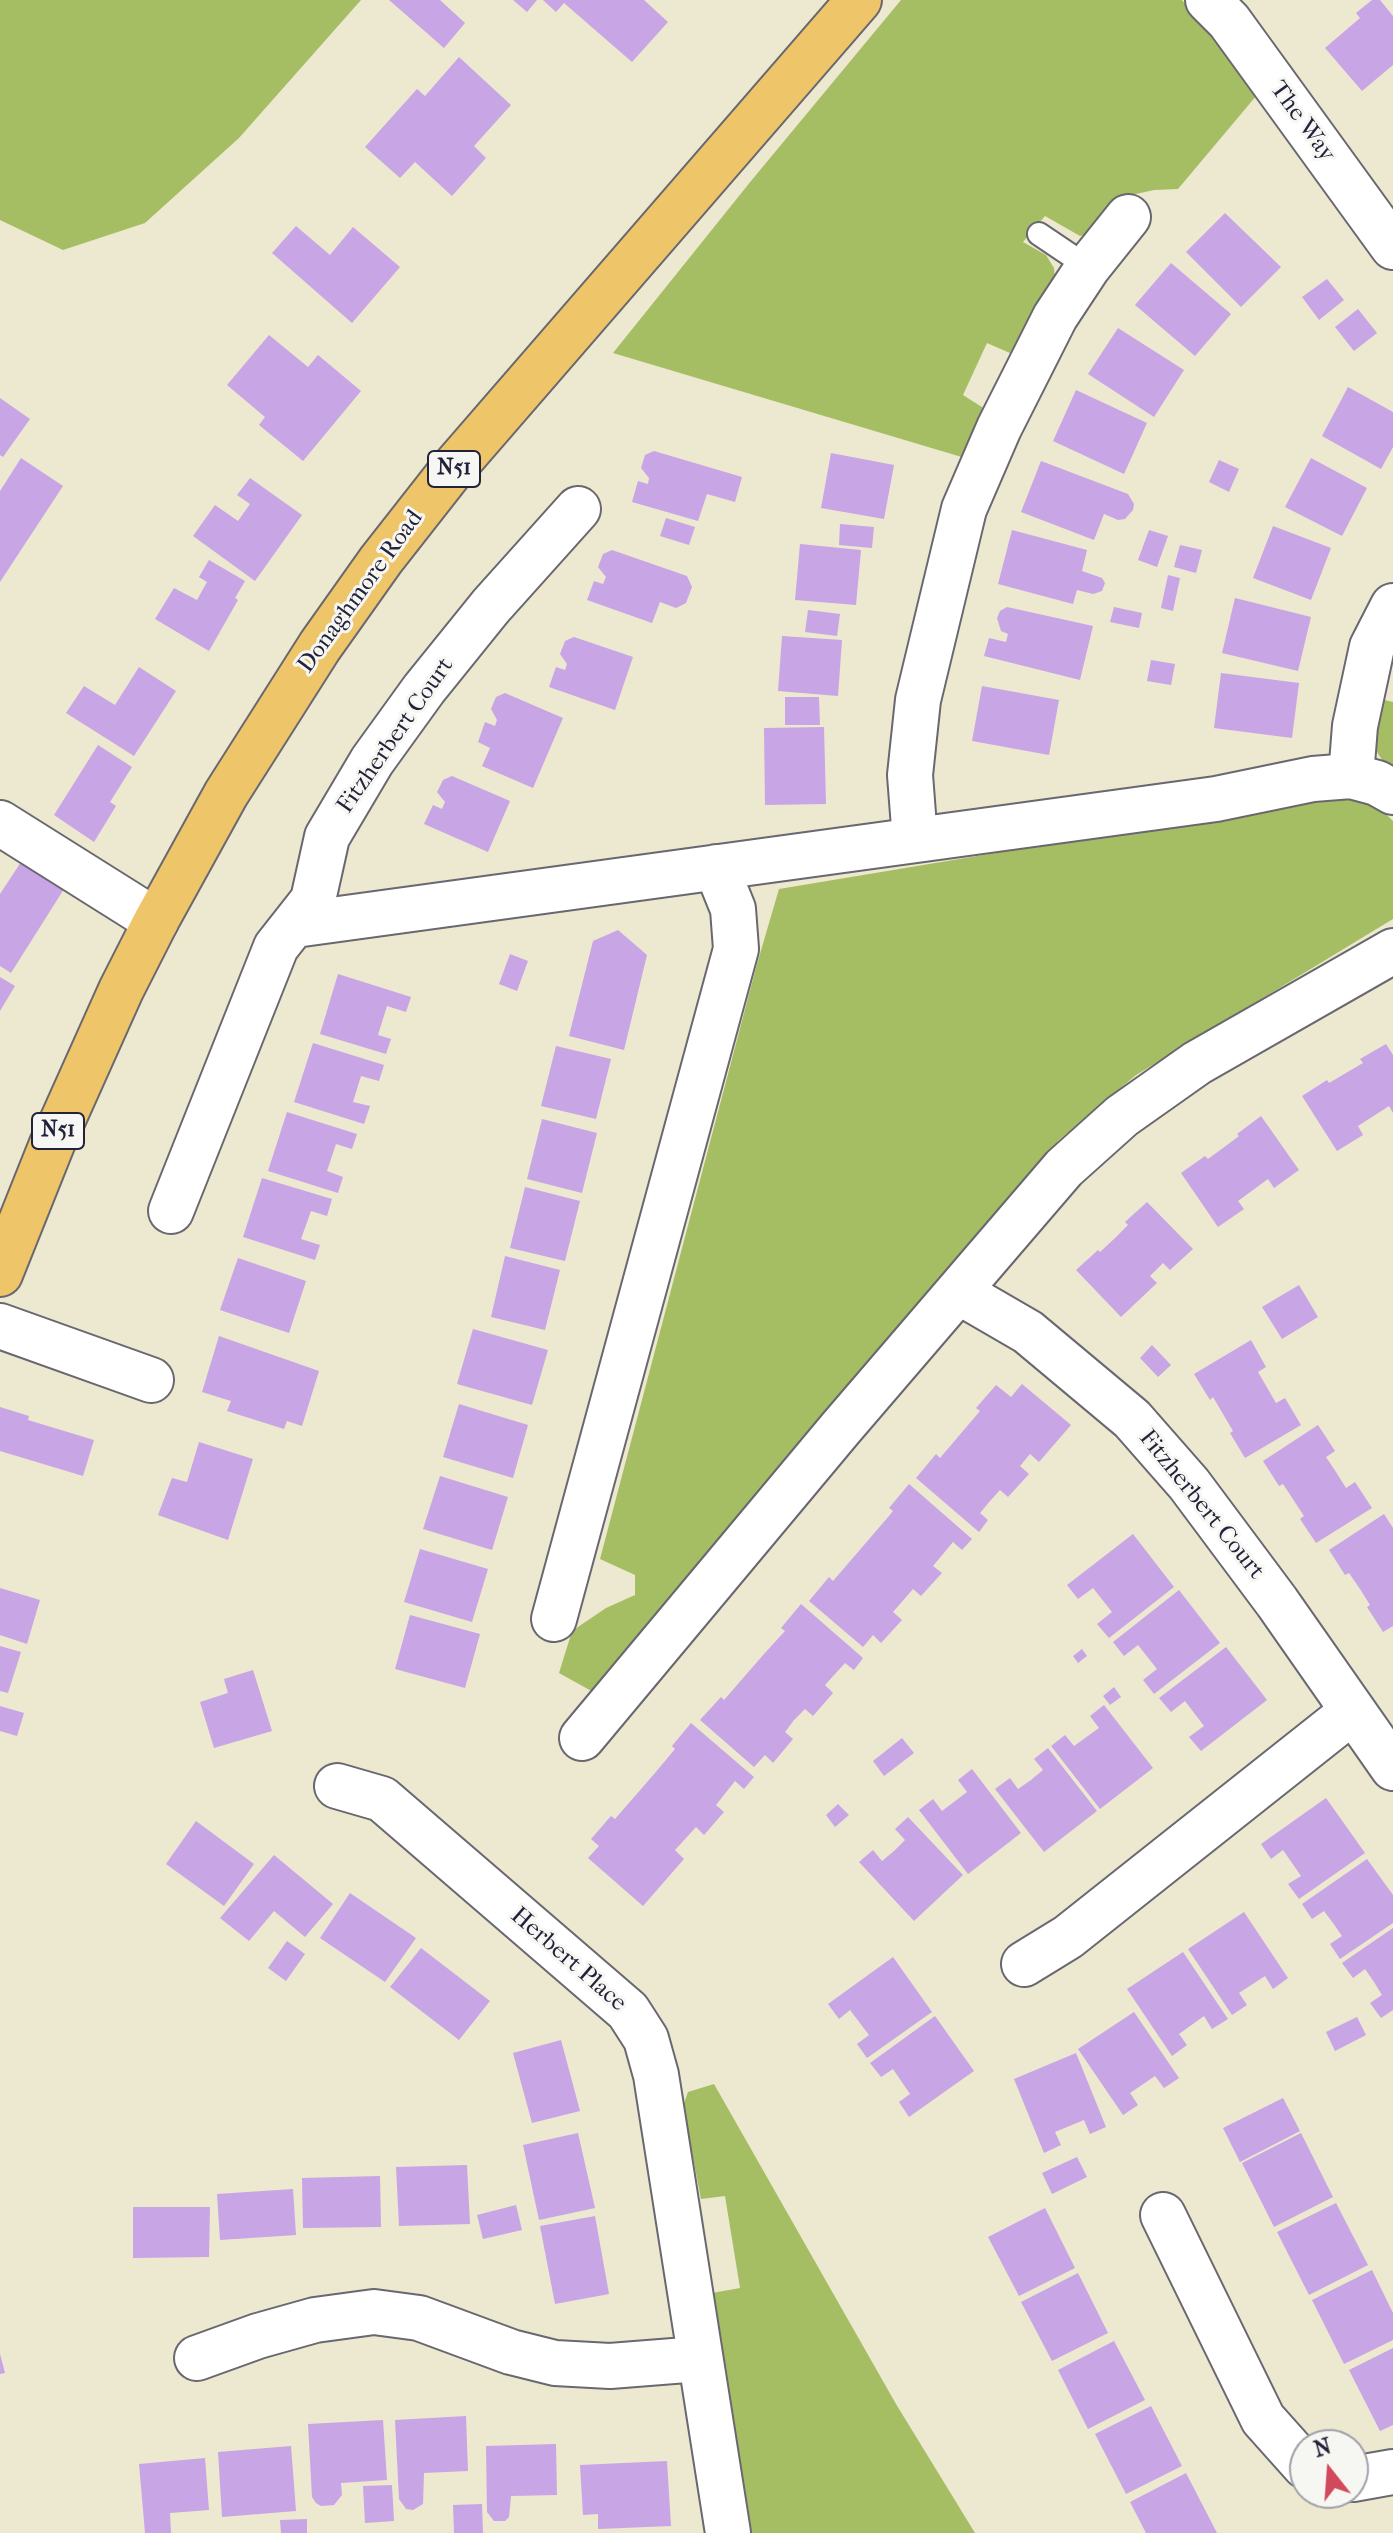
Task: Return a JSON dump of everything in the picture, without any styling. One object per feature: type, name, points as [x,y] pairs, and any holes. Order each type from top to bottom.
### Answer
[{"type":"main road","name":"Donaghmore Road","points":[[0,1274],[52,1144],[121,990],[156,921],[257,743],[320,646],[381,560],[450,472],[859,0]]},
{"type":"street","name":"The Way","points":[[1208,0],[1229,21],[1393,247]]},
{"type":"street","points":[[915,840],[910,775],[918,700],[964,509],[999,428],[1055,317],[1088,267],[1128,217]]},
{"type":"street","name":"Fitzherbert Court","points":[[171,1211],[276,947],[313,900],[327,837],[372,761],[424,689],[491,606],[578,509]]},
{"type":"street","points":[[1351,776],[1355,726],[1372,647],[1393,606]]},
{"type":"street","points":[[295,925],[1216,799],[1313,779],[1351,776],[1377,783],[1393,792]]},
{"type":"street","points":[[0,823],[156,921]]},
{"type":"street","points":[[554,1619],[736,949],[733,909],[716,867]]},
{"type":"street","points":[[582,1738],[830,1441],[1064,1168],[1122,1116],[1197,1063],[1393,951]]},
{"type":"street","name":"Fitzherbert Court","points":[[959,1292],[1028,1332],[1132,1419],[1189,1484],[1277,1602],[1393,1768]]},
{"type":"street","points":[[0,1326],[151,1380]]},
{"type":"street","points":[[1024,1964],[1068,1937],[1353,1711]]},
{"type":"street","name":"Herbert Place","points":[[337,1786],[382,1799],[628,2011],[646,2039],[656,2075],[728,2533]]},
{"type":"street","points":[[1163,2215],[1263,2419],[1289,2448]]},
{"type":"street","points":[[197,2358],[315,2320],[374,2312],[419,2318],[511,2352],[555,2363],[610,2366],[699,2359]]},
{"type":"street","points":[[1369,2476],[1393,2472]]},
{"type":"lane","points":[[1039,234],[1088,267]]},
{"type":"green space","points":[[0,0],[361,0],[239,138],[145,223],[63,250],[0,220]]},
{"type":"green space","points":[[901,0],[1182,0],[1257,95],[1178,189],[1127,196],[1095,233],[1080,236],[1045,216],[1023,242],[1046,255],[1054,268],[1055,279],[1019,357],[987,343],[963,395],[985,409],[965,458],[613,353]]},
{"type":"green space","points":[[1380,699],[1393,702],[1393,768],[1387,766],[1378,754],[1373,741]]},
{"type":"green space","points":[[1350,794],[1379,807],[1393,821],[1393,919],[1136,1075],[1059,1140],[968,1255],[595,1693],[559,1673],[572,1631],[606,1608],[635,1595],[635,1575],[600,1559],[779,889]]},
{"type":"green space","points":[[714,2084],[896,2404],[975,2533],[752,2533],[712,2293],[740,2288],[725,2196],[701,2199],[683,2106],[688,2092]]},
{"type":"building","points":[[389,0],[440,0],[465,23],[444,48]]},
{"type":"building","points":[[513,0],[537,0],[527,12]]},
{"type":"building","points":[[543,0],[644,0],[668,22],[632,62],[564,3],[556,12]]},
{"type":"building","points":[[1372,0],[1380,0],[1393,16],[1393,65],[1362,91],[1325,48],[1360,18],[1356,13]]},
{"type":"building","points":[[459,57],[511,105],[474,146],[486,158],[452,196],[415,162],[400,178],[365,147],[417,89],[425,96]]},
{"type":"building","points":[[1225,213],[1281,267],[1241,307],[1186,252]]},
{"type":"building","points":[[296,226],[330,255],[353,227],[400,267],[352,323],[272,253]]},
{"type":"building","points":[[1171,263],[1231,314],[1195,356],[1135,305]]},
{"type":"building","points":[[1327,279],[1344,300],[1319,320],[1302,297]]},
{"type":"building","points":[[1358,309],[1377,333],[1354,351],[1335,327]]},
{"type":"building","points":[[1118,328],[1184,370],[1154,417],[1088,374]]},
{"type":"building","points":[[269,335],[308,367],[318,355],[361,391],[303,461],[259,425],[265,417],[227,385]]},
{"type":"building","points":[[1348,387],[1393,412],[1393,447],[1381,469],[1322,436]]},
{"type":"building","points":[[1076,390],[1147,423],[1124,474],[1053,441]]},
{"type":"building","points":[[0,398],[30,419],[3,457],[0,455]]},
{"type":"building","points":[[654,451],[742,477],[735,502],[707,494],[698,521],[632,502],[638,481],[648,484],[649,478],[641,468],[645,455]]},
{"type":"building","points":[[831,453],[894,465],[884,519],[821,508]]},
{"type":"building","points":[[21,458],[63,486],[0,582],[0,491]]},
{"type":"building","points":[[1311,458],[1367,488],[1342,536],[1285,507]]},
{"type":"building","points":[[1219,460],[1239,469],[1229,492],[1209,482]]},
{"type":"building","points":[[1041,461],[1128,494],[1134,504],[1133,510],[1125,519],[1118,520],[1104,514],[1094,540],[1021,512]]},
{"type":"building","points":[[250,478],[302,515],[255,581],[193,536],[215,505],[238,521],[250,504],[237,495]]},
{"type":"building","points":[[666,518],[695,527],[689,545],[660,536]]},
{"type":"building","points":[[840,524],[874,527],[872,548],[839,545]]},
{"type":"building","points":[[1273,526],[1331,548],[1311,600],[1253,578]]},
{"type":"building","points":[[1012,530],[1087,550],[1082,571],[1102,578],[1105,583],[1102,591],[1093,594],[1077,590],[1073,604],[998,584]]},
{"type":"building","points":[[1149,530],[1168,536],[1157,567],[1138,560]]},
{"type":"building","points":[[800,544],[861,550],[856,605],[795,600]]},
{"type":"building","points":[[1180,545],[1202,550],[1196,573],[1174,567]]},
{"type":"building","points":[[612,550],[687,576],[692,587],[686,603],[676,608],[660,602],[652,623],[587,600],[594,581],[603,584],[606,577],[598,567],[603,554]]},
{"type":"building","points":[[209,560],[245,581],[235,598],[238,600],[209,651],[155,619],[174,588],[197,600],[207,582],[199,577]]},
{"type":"building","points":[[1168,575],[1180,578],[1173,611],[1161,608]]},
{"type":"building","points":[[1235,598],[1311,617],[1298,671],[1222,653]]},
{"type":"building","points":[[1007,607],[1093,626],[1080,680],[984,656],[989,638],[1006,642],[1008,634],[1001,631],[997,618],[1000,611]]},
{"type":"building","points":[[1114,607],[1142,613],[1139,628],[1110,622]]},
{"type":"building","points":[[808,610],[840,614],[837,636],[805,632]]},
{"type":"building","points":[[782,636],[842,640],[838,696],[778,691]]},
{"type":"building","points":[[574,637],[633,657],[615,710],[549,687],[556,667],[565,670],[567,664],[560,654],[565,641]]},
{"type":"building","points":[[1151,660],[1175,664],[1171,685],[1147,681]]},
{"type":"building","points":[[139,667],[176,691],[134,756],[66,713],[84,686],[115,705]]},
{"type":"building","points":[[1221,673],[1299,683],[1292,738],[1214,728]]},
{"type":"building","points":[[982,686],[1059,700],[1049,755],[972,741]]},
{"type":"building","points":[[505,693],[563,718],[533,788],[482,766],[490,748],[478,742],[485,722],[495,726],[497,720],[491,709],[496,697]]},
{"type":"building","points":[[785,697],[819,697],[820,725],[785,725]]},
{"type":"building","points":[[824,727],[826,804],[765,805],[764,728]]},
{"type":"building","points":[[98,745],[132,767],[110,802],[116,806],[94,842],[54,815]]},
{"type":"building","points":[[452,776],[510,801],[488,852],[424,824],[433,805],[442,809],[445,802],[437,792],[443,780]]},
{"type":"building","points":[[21,862],[64,889],[11,973],[0,966],[0,894]]},
{"type":"building","points":[[618,930],[647,955],[624,1050],[569,1036],[593,941]]},
{"type":"building","points":[[510,954],[528,961],[517,991],[499,984]]},
{"type":"building","points":[[338,974],[411,997],[406,1012],[387,1006],[378,1035],[391,1039],[386,1054],[320,1034]]},
{"type":"building","points":[[0,977],[15,986],[0,1011]]},
{"type":"building","points":[[313,1043],[384,1065],[379,1081],[361,1076],[353,1102],[370,1106],[364,1124],[294,1102]]},
{"type":"building","points":[[1386,1044],[1393,1055],[1393,1113],[1389,1106],[1358,1126],[1363,1135],[1337,1151],[1302,1096],[1363,1063],[1360,1059]]},
{"type":"building","points":[[556,1046],[611,1059],[596,1119],[541,1106]]},
{"type":"building","points":[[287,1112],[357,1134],[352,1149],[336,1144],[327,1171],[343,1177],[338,1193],[268,1171]]},
{"type":"building","points":[[1261,1116],[1299,1170],[1274,1188],[1268,1179],[1238,1201],[1244,1209],[1218,1227],[1181,1173],[1205,1156],[1208,1159]]},
{"type":"building","points":[[542,1119],[597,1133],[582,1193],[527,1179]]},
{"type":"building","points":[[262,1178],[332,1199],[327,1216],[311,1211],[301,1239],[320,1245],[315,1260],[243,1237]]},
{"type":"building","points":[[525,1187],[580,1201],[565,1261],[510,1248]]},
{"type":"building","points":[[1147,1202],[1193,1249],[1170,1270],[1163,1263],[1150,1276],[1157,1283],[1121,1317],[1076,1270],[1114,1239],[1128,1225],[1125,1222]]},
{"type":"building","points":[[505,1256],[560,1270],[545,1330],[491,1317]]},
{"type":"building","points":[[238,1258],[306,1281],[289,1333],[220,1310]]},
{"type":"building","points":[[1299,1285],[1318,1317],[1282,1339],[1262,1307]]},
{"type":"building","points":[[473,1329],[548,1350],[532,1405],[457,1384]]},
{"type":"building","points":[[219,1336],[319,1371],[302,1426],[287,1421],[284,1429],[227,1411],[231,1401],[202,1392]]},
{"type":"building","points":[[1251,1340],[1266,1367],[1258,1372],[1276,1403],[1285,1398],[1301,1425],[1245,1458],[1213,1397],[1210,1400],[1194,1374]]},
{"type":"building","points":[[1152,1345],[1171,1365],[1158,1377],[1140,1358]]},
{"type":"building","points":[[1022,1384],[1071,1425],[1039,1462],[1030,1454],[1020,1466],[1029,1474],[1008,1497],[1000,1490],[990,1501],[980,1513],[988,1520],[979,1532],[916,1478],[936,1454],[940,1458],[980,1411],[976,1408],[996,1385],[1011,1397]]},
{"type":"building","points":[[459,1404],[528,1425],[513,1478],[443,1457]]},
{"type":"building","points":[[0,1407],[29,1416],[28,1420],[94,1440],[83,1476],[0,1451]]},
{"type":"building","points":[[1318,1425],[1335,1451],[1326,1457],[1346,1488],[1355,1482],[1372,1508],[1316,1543],[1300,1519],[1304,1516],[1263,1461]]},
{"type":"building","points":[[199,1442],[253,1459],[228,1540],[158,1515],[172,1478],[187,1482]]},
{"type":"building","points":[[440,1476],[508,1497],[492,1550],[423,1529]]},
{"type":"building","points":[[909,1484],[972,1539],[962,1550],[953,1542],[933,1566],[942,1573],[921,1596],[913,1589],[893,1612],[902,1620],[881,1643],[873,1635],[863,1647],[809,1601],[829,1577],[833,1581],[889,1516],[893,1511],[889,1508]]},
{"type":"building","points":[[1384,1514],[1393,1528],[1393,1626],[1383,1632],[1360,1589],[1349,1573],[1345,1575],[1329,1550]]},
{"type":"building","points":[[1133,1534],[1174,1587],[1109,1638],[1097,1624],[1112,1612],[1093,1588],[1078,1599],[1067,1585]]},
{"type":"building","points":[[420,1549],[488,1569],[472,1622],[404,1602]]},
{"type":"building","points":[[0,1588],[40,1600],[27,1644],[0,1635]]},
{"type":"building","points":[[1179,1590],[1220,1643],[1154,1694],[1143,1680],[1157,1669],[1138,1645],[1124,1656],[1113,1642]]},
{"type":"building","points":[[801,1604],[863,1658],[854,1670],[845,1663],[825,1685],[833,1693],[813,1716],[805,1709],[794,1720],[785,1732],[793,1739],[773,1763],[765,1755],[754,1767],[700,1720],[721,1697],[724,1700],[785,1631],[781,1628]]},
{"type":"building","points":[[410,1615],[480,1634],[465,1688],[395,1669]]},
{"type":"building","points":[[0,1646],[21,1652],[8,1693],[0,1691]]},
{"type":"building","points":[[1226,1647],[1267,1700],[1201,1751],[1189,1737],[1204,1726],[1185,1701],[1171,1712],[1159,1698]]},
{"type":"building","points":[[1082,1649],[1087,1656],[1078,1663],[1073,1656]]},
{"type":"building","points":[[253,1670],[272,1731],[214,1748],[200,1702],[228,1693],[224,1679]]},
{"type":"building","points":[[1114,1687],[1121,1697],[1110,1705],[1103,1696]]},
{"type":"building","points":[[1104,1705],[1153,1768],[1100,1809],[1051,1746],[1065,1735],[1074,1746],[1099,1728],[1090,1716]]},
{"type":"building","points":[[0,1706],[24,1713],[17,1736],[0,1731]]},
{"type":"building","points":[[691,1723],[754,1777],[744,1789],[735,1781],[716,1805],[724,1812],[704,1835],[696,1827],[675,1850],[684,1859],[643,1906],[588,1858],[599,1846],[591,1839],[611,1816],[615,1819],[655,1773]]},
{"type":"building","points":[[902,1738],[914,1753],[884,1776],[873,1761]]},
{"type":"building","points":[[1048,1748],[1097,1811],[1044,1852],[995,1789],[1010,1778],[1018,1789],[1031,1780],[1043,1770],[1034,1759]]},
{"type":"building","points":[[972,1769],[1021,1833],[968,1874],[919,1810],[933,1799],[942,1811],[967,1792],[958,1780]]},
{"type":"building","points":[[1326,1798],[1365,1853],[1299,1899],[1288,1884],[1301,1876],[1283,1850],[1271,1859],[1261,1844]]},
{"type":"building","points":[[838,1804],[849,1815],[835,1827],[826,1815]]},
{"type":"building","points":[[908,1817],[963,1875],[914,1921],[859,1862],[873,1850],[882,1861],[894,1851],[905,1840],[895,1829]]},
{"type":"building","points":[[196,1821],[254,1864],[224,1906],[166,1864]]},
{"type":"building","points":[[274,1855],[333,1904],[305,1937],[274,1911],[249,1941],[220,1918]]},
{"type":"building","points":[[1367,1859],[1393,1895],[1393,1923],[1340,1959],[1330,1944],[1342,1936],[1324,1911],[1312,1919],[1302,1904]]},
{"type":"building","points":[[350,1893],[416,1938],[385,1982],[320,1938]]},
{"type":"building","points":[[1244,1912],[1288,1978],[1273,1989],[1265,1976],[1239,1993],[1247,2005],[1232,2015],[1188,1949]]},
{"type":"building","points":[[1393,1928],[1393,2010],[1381,2018],[1370,2003],[1382,1995],[1365,1969],[1353,1978],[1342,1963]]},
{"type":"building","points":[[287,1941],[305,1954],[286,1981],[268,1968]]},
{"type":"building","points":[[421,1948],[490,2001],[459,2040],[390,1987]]},
{"type":"building","points":[[1183,1952],[1228,2019],[1212,2029],[1204,2016],[1179,2034],[1187,2045],[1172,2056],[1127,1989]]},
{"type":"building","points":[[893,1957],[932,2012],[867,2058],[857,2044],[869,2035],[850,2010],[839,2019],[828,2004]]},
{"type":"building","points":[[1134,2012],[1179,2078],[1164,2088],[1155,2076],[1130,2093],[1138,2105],[1123,2115],[1078,2049]]},
{"type":"building","points":[[935,2016],[974,2071],[909,2117],[899,2102],[910,2094],[893,2069],[881,2077],[870,2063]]},
{"type":"building","points":[[1357,2017],[1366,2035],[1335,2051],[1326,2032]]},
{"type":"building","points":[[561,2040],[580,2111],[532,2123],[513,2053]]},
{"type":"building","points":[[1076,2053],[1106,2127],[1090,2134],[1084,2120],[1055,2132],[1061,2145],[1044,2153],[1014,2079]]},
{"type":"building","points":[[1283,2098],[1300,2131],[1240,2162],[1223,2128]]},
{"type":"building","points":[[578,2133],[595,2208],[539,2220],[523,2145]]},
{"type":"building","points":[[1301,2133],[1333,2197],[1274,2227],[1242,2163]]},
{"type":"building","points":[[1077,2157],[1087,2177],[1052,2194],[1042,2173]]},
{"type":"building","points":[[467,2165],[470,2224],[399,2226],[396,2167]]},
{"type":"building","points":[[380,2176],[381,2227],[303,2228],[302,2178]]},
{"type":"building","points":[[293,2189],[296,2235],[220,2240],[217,2194]]},
{"type":"building","points":[[1336,2203],[1368,2265],[1309,2295],[1277,2232]]},
{"type":"building","points":[[516,2205],[522,2230],[483,2239],[477,2215]]},
{"type":"building","points":[[133,2207],[210,2207],[209,2257],[133,2258]]},
{"type":"building","points":[[1045,2208],[1075,2268],[1019,2296],[988,2237]]},
{"type":"building","points":[[595,2216],[609,2294],[555,2304],[540,2226]]},
{"type":"building","points":[[1372,2270],[1393,2313],[1393,2340],[1344,2364],[1312,2300]]},
{"type":"building","points":[[1078,2273],[1108,2333],[1052,2361],[1021,2302]]},
{"type":"building","points":[[1114,2341],[1145,2400],[1088,2429],[1058,2370]]},
{"type":"building","points":[[1393,2348],[1393,2425],[1380,2431],[1349,2370]]},
{"type":"building","points":[[0,2354],[5,2373],[0,2374]]},
{"type":"building","points":[[1151,2406],[1182,2466],[1126,2494],[1095,2434]]},
{"type":"building","points":[[466,2416],[468,2471],[424,2473],[423,2504],[413,2510],[406,2509],[399,2499],[395,2420]]},
{"type":"building","points":[[383,2420],[387,2480],[341,2483],[342,2495],[334,2505],[321,2506],[316,2503],[312,2497],[308,2424]]},
{"type":"building","points":[[556,2444],[557,2495],[511,2496],[509,2517],[505,2521],[494,2521],[487,2512],[486,2446]]},
{"type":"building","points":[[291,2446],[296,2511],[222,2517],[218,2452]]},
{"type":"building","points":[[205,2458],[209,2510],[170,2513],[171,2533],[145,2533],[139,2464]]},
{"type":"building","points":[[667,2461],[671,2526],[598,2529],[598,2514],[583,2515],[580,2465]]},
{"type":"building","points":[[1186,2473],[1217,2533],[1146,2533],[1130,2502]]},
{"type":"building","points":[[392,2485],[394,2521],[365,2523],[363,2486]]},
{"type":"building","points":[[482,2504],[483,2533],[454,2533],[453,2505]]},
{"type":"building","points":[[307,2519],[307,2533],[281,2533],[280,2520]]}]
